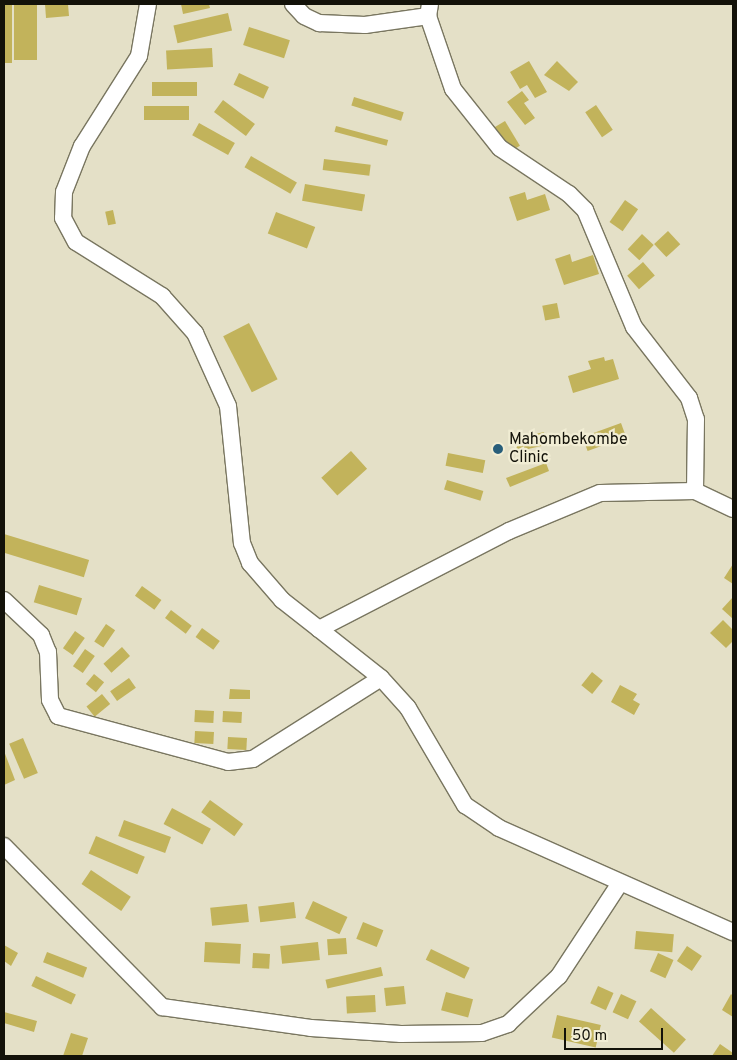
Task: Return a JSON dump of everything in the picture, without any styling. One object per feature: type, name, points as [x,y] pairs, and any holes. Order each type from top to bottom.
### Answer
[{"type":"street","points":[[148,4],[139,56],[82,146],[64,192],[63,218],[76,242],[162,296],[195,333],[228,406],[242,543],[247,556],[282,600],[381,678],[408,708],[465,805],[499,828],[733,932]]},
{"type":"street","points":[[294,4],[304,16],[319,23],[365,24],[429,10],[447,77],[480,125],[500,148],[569,194],[585,210],[634,327],[689,398],[696,419],[695,491]]},
{"type":"street","points":[[319,629],[509,531],[600,493],[695,491],[733,509]]},
{"type":"street","points":[[4,600],[41,635],[48,652],[50,700],[58,716],[228,762],[253,759],[381,678]]},
{"type":"street","points":[[4,846],[162,1006],[311,1028],[401,1034],[482,1034],[508,1024],[559,976],[620,883]]},
{"type":"building","points":[[4,4],[12,4],[12,63],[4,63]]},
{"type":"building","points":[[14,4],[37,4],[37,60],[14,60]]},
{"type":"building","points":[[45,4],[68,4],[69,16],[46,18]]},
{"type":"building","points":[[181,4],[209,4],[210,8],[183,14]]},
{"type":"building","points":[[228,13],[232,31],[177,43],[173,26]]},
{"type":"building","points":[[249,27],[290,40],[284,58],[243,45]]},
{"type":"building","points":[[212,48],[213,67],[167,69],[166,50]]},
{"type":"building","points":[[529,61],[547,92],[535,98],[527,85],[520,89],[510,72]]},
{"type":"building","points":[[557,61],[578,82],[569,91],[544,75]]},
{"type":"building","points":[[239,73],[269,87],[263,99],[234,85]]},
{"type":"building","points":[[152,82],[197,82],[197,96],[152,96]]},
{"type":"building","points":[[522,91],[529,100],[524,103],[535,118],[525,125],[507,102]]},
{"type":"building","points":[[354,97],[404,112],[401,121],[351,106]]},
{"type":"building","points":[[223,100],[255,124],[246,136],[214,112]]},
{"type":"building","points":[[596,105],[613,130],[602,137],[585,112]]},
{"type":"building","points":[[144,106],[189,106],[189,120],[144,120]]},
{"type":"building","points":[[505,121],[520,146],[505,155],[490,130]]},
{"type":"building","points":[[199,123],[235,143],[228,155],[192,135]]},
{"type":"building","points":[[336,126],[388,140],[387,146],[334,132]]},
{"type":"building","points":[[251,156],[297,182],[290,194],[244,167]]},
{"type":"building","points":[[324,159],[371,165],[369,176],[323,170]]},
{"type":"building","points":[[305,184],[365,195],[362,211],[302,201]]},
{"type":"building","points":[[525,192],[527,200],[545,194],[550,210],[517,221],[509,197]]},
{"type":"building","points":[[625,200],[638,209],[623,231],[610,222]]},
{"type":"building","points":[[113,210],[116,224],[108,225],[105,212]]},
{"type":"building","points":[[276,212],[315,227],[307,249],[268,233]]},
{"type":"building","points":[[668,231],[680,244],[666,257],[654,244]]},
{"type":"building","points":[[642,234],[654,245],[639,260],[628,249]]},
{"type":"building","points":[[570,254],[572,262],[593,255],[599,274],[564,285],[555,259]]},
{"type":"building","points":[[643,262],[655,276],[639,289],[627,276]]},
{"type":"building","points":[[557,303],[560,318],[545,321],[542,306]]},
{"type":"building","points":[[249,323],[278,379],[252,392],[223,336]]},
{"type":"building","points":[[604,357],[605,361],[613,359],[619,379],[573,393],[568,376],[591,369],[588,361]]},
{"type":"building","points":[[621,423],[626,437],[588,451],[582,437]]},
{"type":"building","points":[[544,432],[547,445],[516,452],[513,439]]},
{"type":"building","points":[[351,451],[367,469],[337,496],[321,478]]},
{"type":"building","points":[[448,453],[485,460],[483,473],[446,466]]},
{"type":"building","points":[[546,463],[549,471],[510,487],[506,478]]},
{"type":"building","points":[[447,480],[483,491],[480,501],[444,490]]},
{"type":"building","points":[[4,534],[89,560],[84,577],[4,553]]},
{"type":"building","points":[[733,564],[733,584],[724,578]]},
{"type":"building","points":[[39,585],[82,598],[77,615],[34,602]]},
{"type":"building","points":[[142,586],[161,600],[154,610],[135,596]]},
{"type":"building","points":[[733,597],[733,619],[722,609]]},
{"type":"building","points":[[171,610],[192,626],[186,634],[165,618]]},
{"type":"building","points":[[723,620],[733,630],[733,641],[726,648],[710,633]]},
{"type":"building","points":[[106,624],[115,630],[103,648],[94,641]]},
{"type":"building","points":[[202,628],[220,641],[213,650],[196,637]]},
{"type":"building","points":[[75,631],[85,638],[73,655],[63,648]]},
{"type":"building","points":[[122,647],[130,656],[111,673],[103,664]]},
{"type":"building","points":[[85,649],[95,656],[83,673],[73,666]]},
{"type":"building","points":[[592,672],[603,681],[592,694],[581,685]]},
{"type":"building","points":[[94,674],[104,682],[96,692],[86,684]]},
{"type":"building","points":[[129,678],[136,688],[117,701],[110,691]]},
{"type":"building","points":[[620,685],[637,694],[633,700],[640,704],[634,715],[611,702]]},
{"type":"building","points":[[230,689],[250,690],[250,699],[229,699]]},
{"type":"building","points":[[102,694],[110,704],[95,717],[86,707]]},
{"type":"building","points":[[195,710],[214,711],[213,723],[194,722]]},
{"type":"building","points":[[223,711],[242,712],[241,723],[222,722]]},
{"type":"building","points":[[195,731],[214,732],[213,744],[194,743]]},
{"type":"building","points":[[228,737],[247,738],[246,750],[227,749]]},
{"type":"building","points":[[23,738],[38,773],[24,779],[9,744]]},
{"type":"building","points":[[4,751],[15,780],[4,785]]},
{"type":"building","points":[[210,800],[243,824],[234,836],[201,812]]},
{"type":"building","points":[[172,808],[211,829],[202,845],[164,824]]},
{"type":"building","points":[[124,820],[171,837],[165,853],[118,836]]},
{"type":"building","points":[[96,836],[145,857],[137,874],[89,853]]},
{"type":"building","points":[[91,870],[131,897],[121,911],[81,884]]},
{"type":"building","points":[[313,901],[347,917],[339,934],[305,918]]},
{"type":"building","points":[[294,902],[296,918],[260,922],[258,906]]},
{"type":"building","points":[[247,904],[249,922],[212,926],[210,908]]},
{"type":"building","points":[[363,922],[383,930],[377,947],[356,939]]},
{"type":"building","points":[[636,931],[674,934],[672,952],[634,949]]},
{"type":"building","points":[[346,938],[347,954],[328,955],[327,939]]},
{"type":"building","points":[[205,942],[241,944],[240,964],[204,962]]},
{"type":"building","points":[[318,942],[320,960],[282,964],[280,946]]},
{"type":"building","points":[[4,945],[18,953],[11,966],[4,961]]},
{"type":"building","points":[[687,946],[702,956],[692,971],[677,961]]},
{"type":"building","points":[[431,949],[470,968],[464,979],[426,960]]},
{"type":"building","points":[[47,952],[87,967],[83,978],[43,962]]},
{"type":"building","points":[[253,953],[270,954],[269,969],[252,968]]},
{"type":"building","points":[[658,953],[674,960],[665,978],[650,971]]},
{"type":"building","points":[[381,967],[383,976],[327,989],[325,980]]},
{"type":"building","points":[[36,976],[76,995],[71,1005],[31,986]]},
{"type":"building","points":[[404,986],[406,1004],[386,1006],[384,988]]},
{"type":"building","points":[[598,986],[614,993],[606,1010],[590,1003]]},
{"type":"building","points":[[446,992],[473,999],[468,1018],[441,1010]]},
{"type":"building","points":[[621,994],[636,1001],[628,1019],[613,1012]]},
{"type":"building","points":[[731,994],[733,996],[733,1017],[722,1010]]},
{"type":"building","points":[[375,995],[376,1012],[347,1013],[346,997]]},
{"type":"building","points":[[651,1008],[686,1039],[674,1053],[639,1021]]},
{"type":"building","points":[[4,1012],[37,1021],[34,1032],[4,1023]]},
{"type":"building","points":[[557,1015],[601,1025],[596,1048],[552,1037]]},
{"type":"building","points":[[71,1033],[88,1038],[82,1056],[63,1056]]},
{"type":"building","points":[[720,1044],[733,1053],[733,1056],[712,1056]]},
{"type":"place","name":"Mahombekombe Clinic","points":[[498,449]]}]
